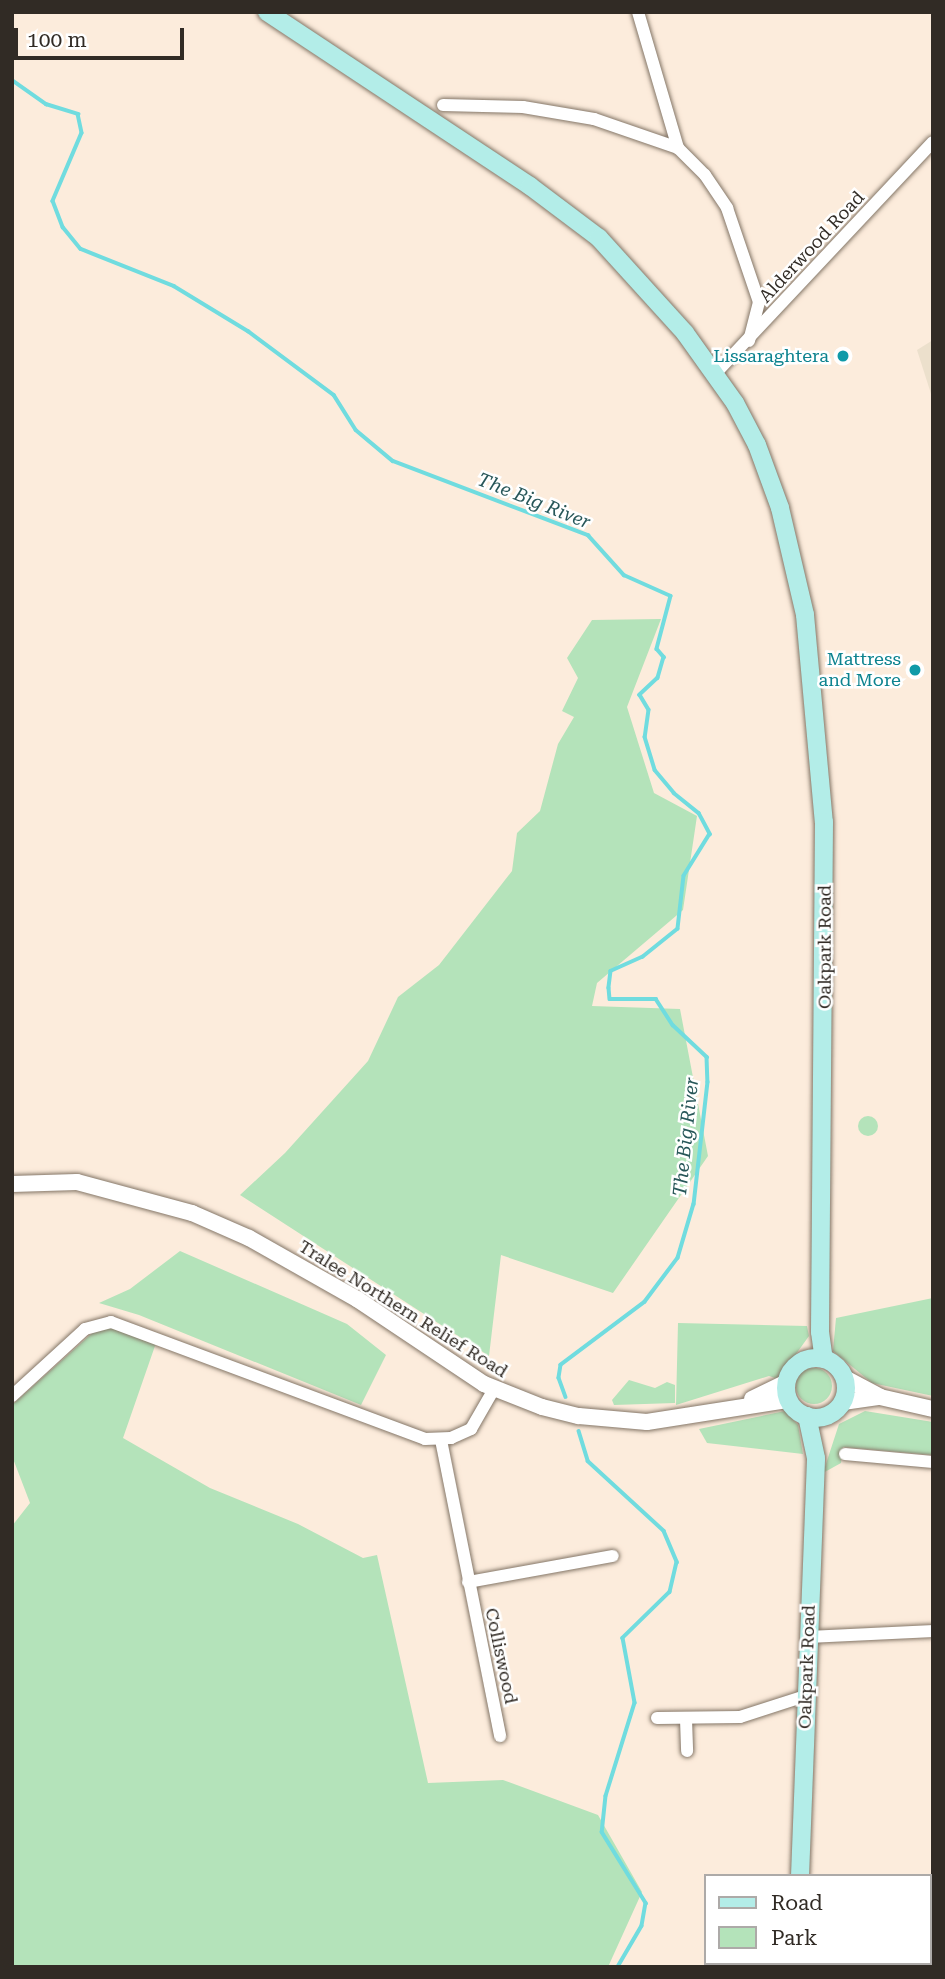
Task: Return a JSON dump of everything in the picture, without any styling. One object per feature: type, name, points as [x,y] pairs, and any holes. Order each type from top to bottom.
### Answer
[{"type":"main road","name":"Oakpark Road","points":[[267,12],[530,186],[599,238],[662,303],[715,374],[757,445],[795,562],[805,615],[824,822],[820,1332],[824,1359]]},
{"type":"main road","points":[[816,1458],[807,1416],[788,1391],[791,1372],[806,1360],[820,1332]]},
{"type":"main road","points":[[806,1360],[824,1359],[845,1378],[843,1402],[825,1418],[816,1458]]},
{"type":"main road","points":[[807,1416],[825,1418]]},
{"type":"main road","name":"Oakpark Road","points":[[800,1874],[816,1458]]},
{"type":"street","points":[[638,12],[677,148]]},
{"type":"street","points":[[443,105],[523,107],[594,119],[677,148],[705,175],[727,208],[759,302],[749,341]]},
{"type":"street","name":"Alderwood Road","points":[[715,374],[749,341],[933,142]]},
{"type":"street","name":"Tralee Northern Relief Road","points":[[12,1184],[77,1182],[192,1213],[249,1238],[357,1299],[426,1349],[494,1389],[542,1407],[622,1421],[685,1419],[788,1391]]},
{"type":"street","points":[[12,1396],[85,1329],[111,1322],[425,1439],[441,1440],[471,1429],[494,1389]]},
{"type":"street","points":[[845,1378],[880,1397],[933,1409]]},
{"type":"street","points":[[843,1402],[880,1397]]},
{"type":"street","name":"Colliswood","points":[[441,1440],[500,1736]]},
{"type":"street","points":[[845,1454],[933,1462]]},
{"type":"street","points":[[468,1582],[613,1556]]},
{"type":"street","points":[[809,1637],[933,1631]]},
{"type":"street","points":[[657,1718],[740,1717],[806,1696]]},
{"type":"street","points":[[686,1719],[687,1751]]},
{"type":"shaded area","points":[[933,340],[933,400],[917,350]]},
{"type":"green space","points":[[661,619],[627,707],[654,793],[697,816],[683,910],[597,983],[592,1006],[680,1009],[708,1156],[613,1293],[501,1255],[489,1356],[240,1195],[285,1153],[368,1061],[398,997],[439,965],[512,871],[517,833],[540,811],[558,744],[574,717],[562,711],[578,678],[567,658],[592,620]]},
{"type":"green space","points":[[868,1116],[875,1119],[878,1126],[875,1133],[868,1136],[861,1133],[858,1126],[861,1119]]},
{"type":"green space","points":[[180,1251],[347,1324],[386,1355],[361,1405],[139,1315],[99,1303],[130,1289]]},
{"type":"green space","points":[[933,1298],[933,1396],[872,1383],[833,1351],[836,1318]]},
{"type":"green space","points":[[678,1323],[807,1326],[809,1336],[778,1379],[769,1376],[676,1405]]},
{"type":"green space","points":[[99,1327],[121,1328],[156,1343],[123,1438],[210,1488],[298,1524],[363,1558],[377,1555],[428,1783],[503,1780],[598,1815],[642,1892],[608,1967],[12,1967],[12,1526],[30,1503],[12,1456],[12,1405]]},
{"type":"green space","points":[[814,1368],[827,1373],[832,1386],[827,1399],[814,1404],[801,1399],[796,1386],[801,1373]]},
{"type":"green space","points":[[629,1380],[655,1388],[667,1382],[675,1385],[675,1403],[614,1405],[612,1400]]},
{"type":"green space","points":[[785,1411],[798,1425],[803,1454],[707,1443],[699,1429]]},
{"type":"green space","points":[[865,1411],[933,1422],[933,1455],[843,1447],[841,1463],[823,1473],[839,1424]]},
{"type":"waterway","name":"The Big River","points":[[12,80],[46,104],[78,114],[82,133],[53,201],[63,227],[81,249],[174,286],[248,331],[334,395],[356,430],[393,461],[588,535],[624,575],[671,596],[657,649],[664,657],[658,678],[640,695],[649,710],[645,737],[655,770],[674,793],[699,813],[710,834],[684,876],[678,929],[643,957],[611,971],[609,988],[610,999],[656,999],[673,1025],[707,1057],[708,1082],[694,1204],[678,1258],[645,1302],[561,1365],[559,1378],[566,1397]]},
{"type":"waterway","name":"The Big River","points":[[579,1431],[588,1461],[664,1531],[677,1562],[670,1592],[623,1638],[635,1703],[606,1796],[602,1832],[646,1903],[642,1926],[618,1967]]},
{"type":"place","name":"Lissaraghtera","points":[[843,356]]},
{"type":"place","name":"Mattress and More","points":[[915,670]]}]
